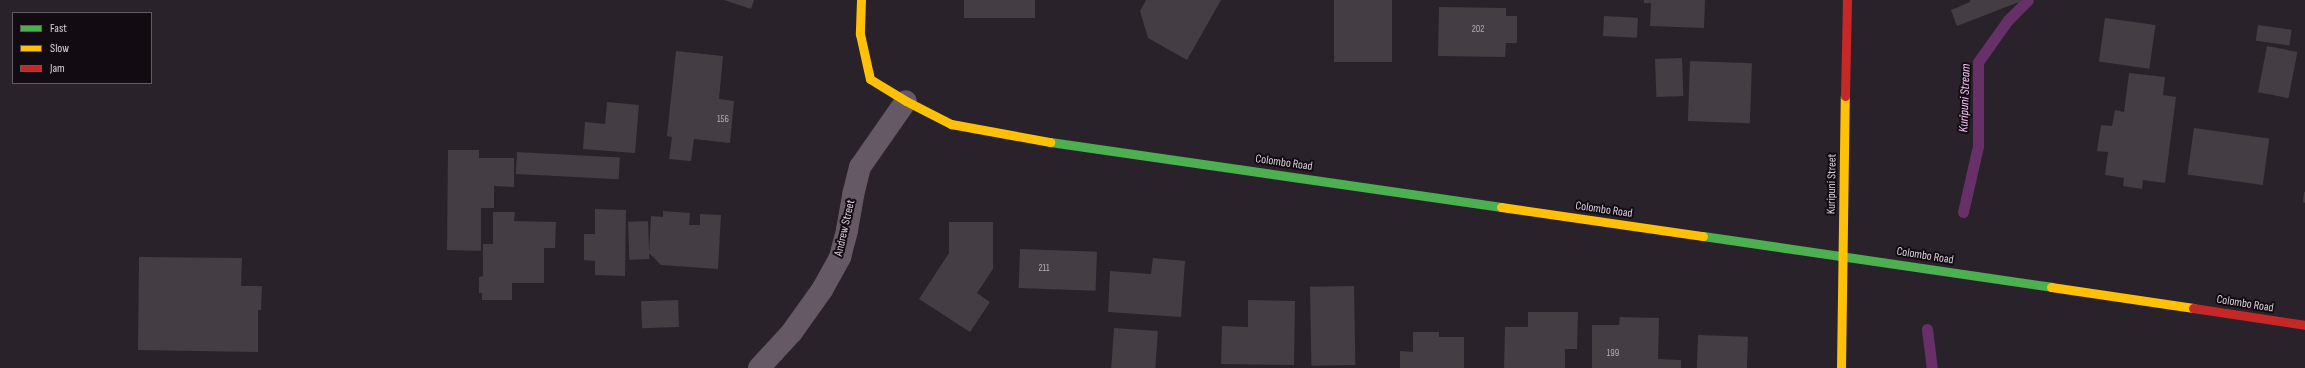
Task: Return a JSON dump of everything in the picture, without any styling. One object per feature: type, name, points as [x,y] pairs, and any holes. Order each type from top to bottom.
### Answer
[{"type":"street","name":"Colombo Road","points":[[861,0],[860,34],[870,79],[906,101],[951,124],[1009,136],[1842,256],[2305,325]]},
{"type":"street","name":"Kuripuni Street","points":[[1841,368],[1847,0]]},
{"type":"street","name":"Andrew Street","points":[[759,368],[792,332],[822,290],[840,257],[860,167],[906,101]]},
{"type":"building","points":[[724,0],[754,0],[751,9]]},
{"type":"building","points":[[964,0],[1035,0],[1035,18],[964,18]]},
{"type":"building","points":[[1146,0],[1221,0],[1187,60],[1148,38],[1140,11]]},
{"type":"building","points":[[1334,0],[1392,0],[1392,62],[1334,62]]},
{"type":"building","points":[[1644,0],[1705,0],[1704,28],[1650,26],[1651,3],[1644,3]]},
{"type":"building","points":[[1970,0],[2024,0],[1957,26],[1951,10],[1970,2]]},
{"type":"building","points":[[1439,7],[1506,8],[1506,16],[1517,16],[1517,43],[1506,43],[1505,57],[1438,56]]},
{"type":"building","points":[[1604,16],[1638,18],[1637,38],[1603,36]]},
{"type":"building","points":[[2105,18],[2156,25],[2149,69],[2099,62]]},
{"type":"building","points":[[2258,25],[2292,30],[2289,46],[2256,41]]},
{"type":"building","points":[[2267,46],[2297,52],[2288,98],[2258,92]]},
{"type":"building","points":[[676,51],[723,56],[719,99],[734,101],[730,143],[694,139],[691,161],[669,159],[672,137],[667,136]]},
{"type":"building","points":[[1682,58],[1683,96],[1656,97],[1655,59]]},
{"type":"building","points":[[1690,61],[1752,63],[1750,123],[1688,121]]},
{"type":"building","points":[[2129,73],[2165,77],[2163,95],[2176,97],[2165,183],[2143,180],[2142,189],[2123,186],[2124,178],[2105,175],[2108,152],[2097,151],[2101,125],[2112,126],[2115,110],[2124,112]]},
{"type":"building","points":[[607,102],[639,105],[635,153],[583,149],[585,122],[605,124]]},
{"type":"building","points":[[2194,128],[2269,139],[2263,185],[2187,175]]},
{"type":"building","points":[[448,150],[479,150],[479,158],[514,158],[514,187],[494,186],[494,208],[481,208],[481,251],[447,250]]},
{"type":"building","points":[[517,152],[620,157],[619,179],[516,174]]},
{"type":"building","points":[[2305,192],[2305,203],[2303,202]]},
{"type":"building","points":[[595,209],[626,210],[625,276],[595,275],[595,261],[584,260],[584,234],[595,234]]},
{"type":"building","points":[[663,211],[690,213],[689,225],[700,225],[700,214],[721,215],[718,269],[661,265],[649,253],[651,216],[663,217]]},
{"type":"building","points":[[493,212],[515,212],[514,221],[556,222],[555,248],[544,248],[544,283],[512,283],[512,300],[482,300],[482,293],[479,293],[479,277],[483,276],[483,244],[493,244]]},
{"type":"building","points":[[648,221],[649,259],[629,260],[628,222]]},
{"type":"building","points":[[949,222],[993,222],[993,269],[977,293],[990,302],[970,332],[919,299],[949,253]]},
{"type":"building","points":[[1020,249],[1097,252],[1096,291],[1019,288]]},
{"type":"building","points":[[139,257],[242,258],[241,286],[262,286],[261,310],[258,310],[258,352],[138,350]]},
{"type":"building","points":[[1153,258],[1185,261],[1181,317],[1108,312],[1110,271],[1151,274]]},
{"type":"building","points":[[1354,286],[1355,365],[1311,366],[1310,287]]},
{"type":"building","points":[[678,300],[679,327],[642,328],[641,301]]},
{"type":"building","points":[[1248,300],[1295,301],[1294,365],[1221,364],[1222,326],[1248,327]]},
{"type":"building","points":[[1528,312],[1578,312],[1577,349],[1565,349],[1565,368],[1504,368],[1505,327],[1528,327]]},
{"type":"building","points":[[1620,317],[1659,318],[1658,359],[1681,360],[1681,368],[1592,368],[1592,325],[1619,325]]},
{"type":"building","points":[[1114,328],[1158,331],[1155,368],[1111,368]]},
{"type":"building","points":[[1413,332],[1439,332],[1439,337],[1464,337],[1464,368],[1400,368],[1400,351],[1413,352]]},
{"type":"building","points":[[1698,335],[1748,337],[1747,368],[1697,368]]},
{"type":"waterway","name":"Kurīpuni Stream","points":[[1963,212],[1978,146],[1978,62],[2008,20],[2028,0]]},
{"type":"waterway","name":"Kurīpuni Stream","points":[[1927,329],[1932,368]]},
{"type":"traffic: fast","points":[[1050,142],[1501,207]]},
{"type":"traffic: fast","points":[[1703,236],[2051,287]]},
{"type":"traffic: slow","points":[[861,0],[860,34],[870,79],[906,101],[951,124],[1050,142]]},
{"type":"traffic: slow","points":[[1841,368],[1845,96]]},
{"type":"traffic: slow","points":[[1501,207],[1703,236]]},
{"type":"traffic: slow","points":[[2051,287],[2193,308]]},
{"type":"traffic: jam","points":[[1845,96],[1847,0]]},
{"type":"traffic: jam","points":[[2193,308],[2305,325]]}]
